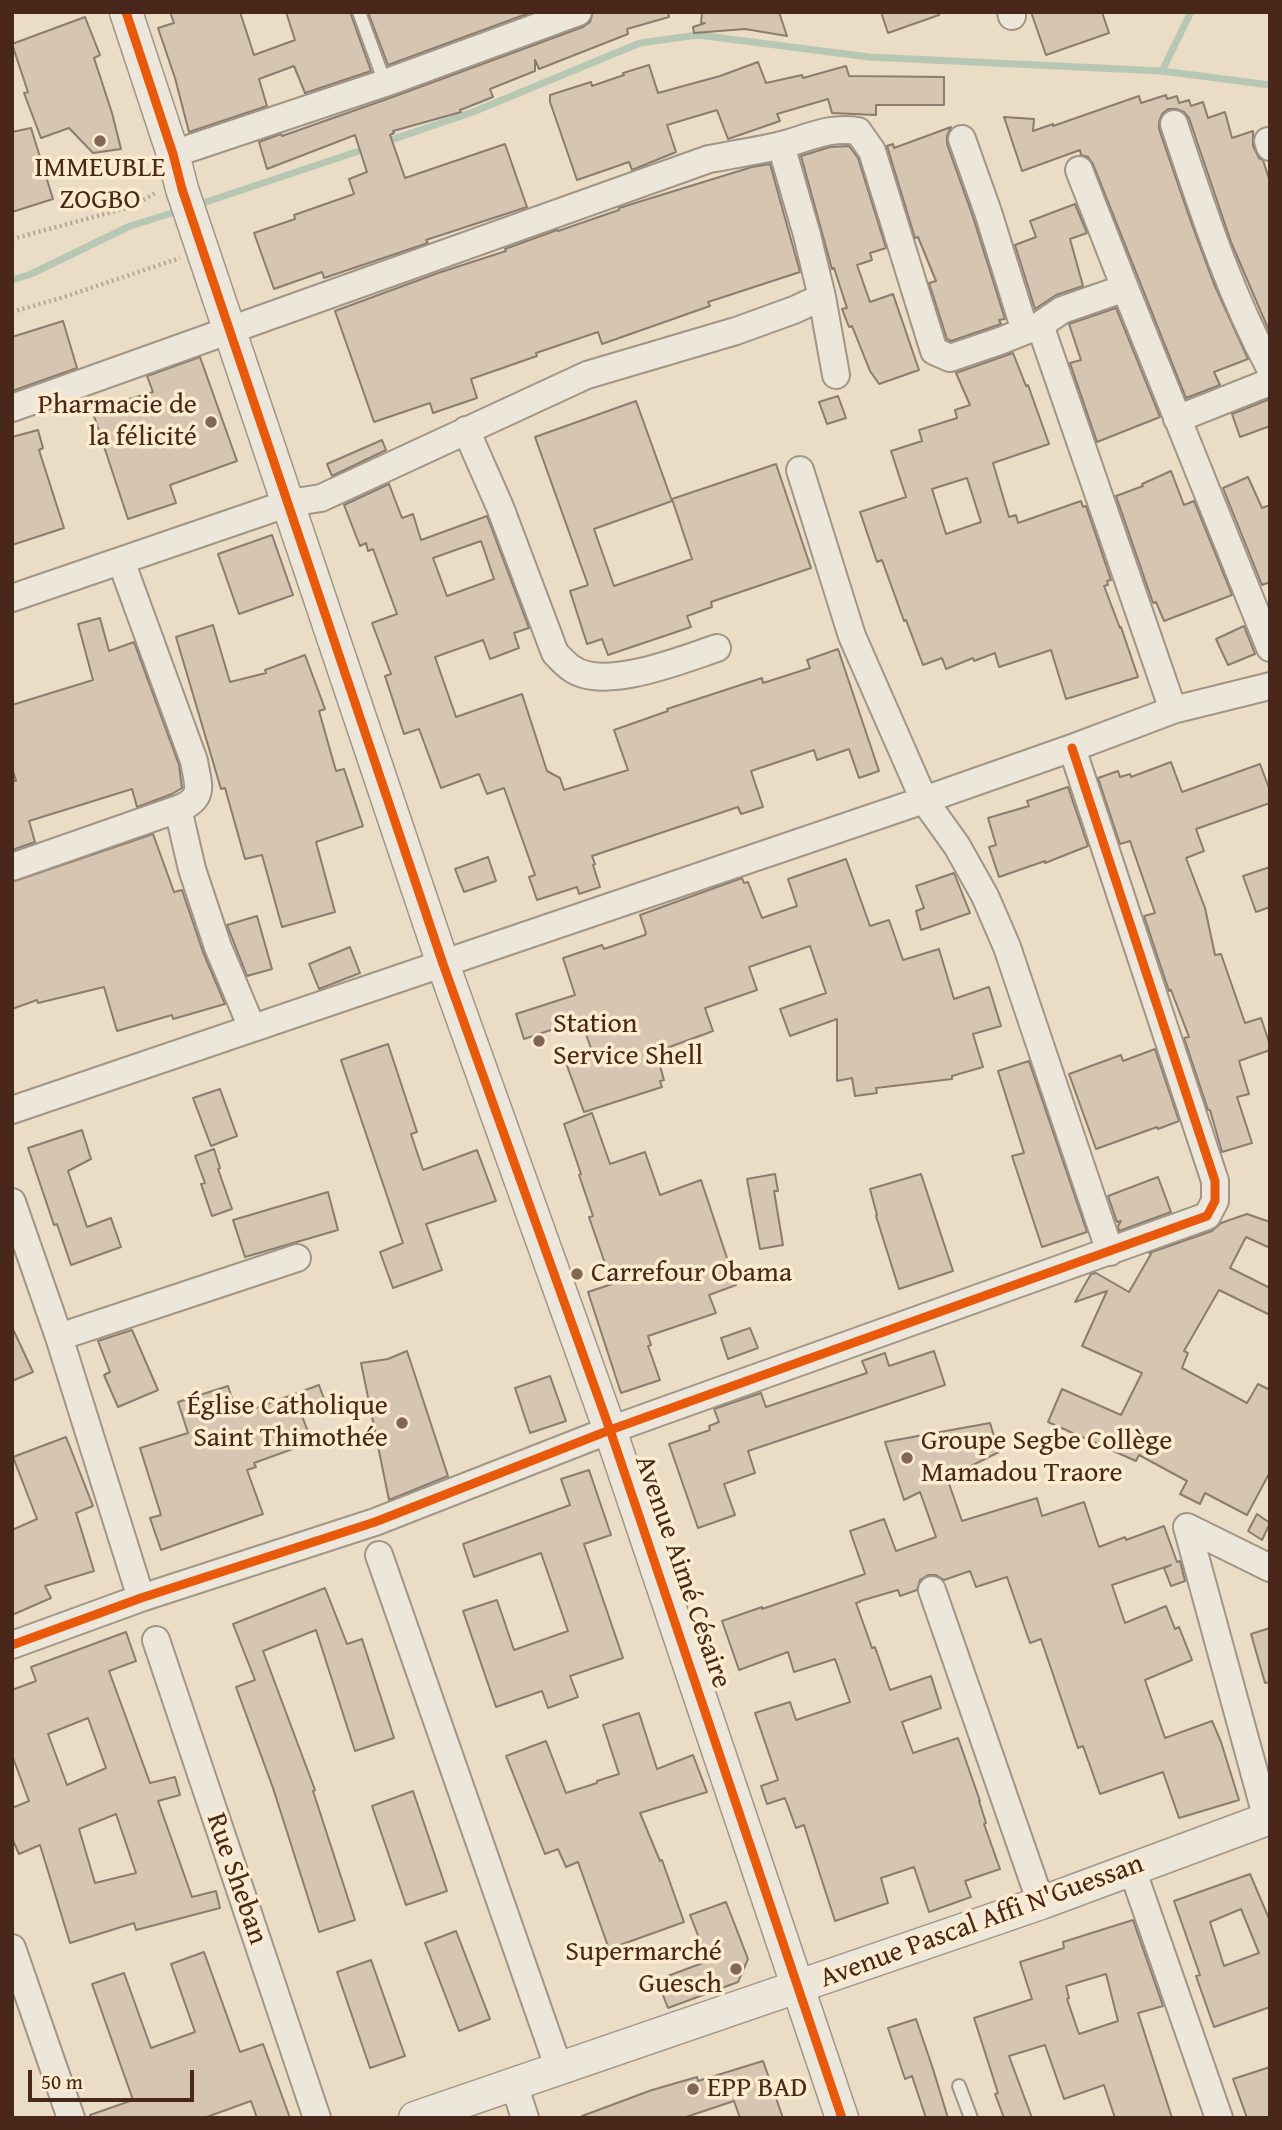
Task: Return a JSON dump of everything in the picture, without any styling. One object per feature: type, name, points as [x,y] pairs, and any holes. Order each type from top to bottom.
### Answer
[{"type":"street","name":"Avenue Aimé Césaire","points":[[125,12],[443,964],[610,1430],[842,2118]]},
{"type":"street","points":[[178,174],[385,83],[578,12]]},
{"type":"street","points":[[1174,124],[1222,265],[1252,335],[1270,368]]},
{"type":"street","points":[[12,408],[709,159],[843,129],[858,131],[872,151],[934,351],[950,358],[1032,328],[1062,310],[1125,288]]},
{"type":"street","points":[[962,139],[1173,710]]},
{"type":"street","points":[[781,145],[822,297],[836,374]]},
{"type":"street","points":[[1079,170],[1270,648]]},
{"type":"street","points":[[12,598],[289,503],[321,498],[587,375],[736,331],[822,297]]},
{"type":"street","points":[[1177,419],[1270,382]]},
{"type":"street","points":[[466,430],[500,508],[555,653],[572,670],[596,677],[627,676],[717,648]]},
{"type":"street","points":[[800,470],[852,636],[924,800],[963,856],[985,895],[1007,947],[1110,1252]]},
{"type":"street","points":[[12,867],[178,809],[191,804],[197,798],[199,789],[194,761],[121,561]]},
{"type":"street","points":[[12,1110],[924,800],[1173,710],[1270,686]]},
{"type":"street","points":[[12,1645],[141,1598],[375,1522],[610,1430],[1207,1216],[1215,1201],[1215,1181],[1072,748]]},
{"type":"street","points":[[178,809],[192,869],[218,947],[253,1028]]},
{"type":"street","points":[[12,1202],[59,1337],[141,1598]]},
{"type":"street","points":[[59,1337],[297,1258]]},
{"type":"street","points":[[1268,1819],[1187,1527],[1270,1568]]},
{"type":"street","points":[[379,1555],[559,2068]]},
{"type":"street","points":[[932,1590],[1041,1903]]},
{"type":"street","name":"Rue Sheban","points":[[156,1640],[317,2118]]},
{"type":"street","name":"Avenue Pascal Affi N'Guessan","points":[[415,2118],[1041,1903],[1268,1819]]},
{"type":"street","points":[[1132,1869],[1219,2118]]},
{"type":"street","points":[[12,1948],[19,1987],[71,2118]]},
{"type":"street","points":[[514,2084],[525,2118]]},
{"type":"lane","points":[[359,12],[385,83]]},
{"type":"lane","points":[[959,2086],[971,2118]]},
{"type":"path","points":[[12,239],[131,207],[178,174]]},
{"type":"path","points":[[12,312],[64,297],[201,240]]},
{"type":"building","points":[[170,12],[240,12],[254,55],[295,40],[286,12],[350,12],[371,71],[305,93],[294,66],[259,79],[267,106],[189,132],[158,28],[174,23]]},
{"type":"building","points":[[368,12],[532,12],[388,65]]},
{"type":"building","points":[[593,12],[668,12],[669,17],[627,29],[628,34],[539,69],[535,60],[535,71],[490,89],[493,97],[460,110],[461,112],[393,131],[390,135],[405,178],[505,144],[527,207],[426,240],[428,243],[324,278],[322,272],[274,289],[254,233],[295,219],[294,215],[354,194],[349,179],[367,172],[355,135],[267,169],[259,142],[390,98],[583,27],[590,22]]},
{"type":"building","points":[[702,12],[779,12],[787,36],[745,29],[694,33],[693,27],[705,23],[701,23]]},
{"type":"building","points":[[881,12],[939,12],[939,15],[888,33]]},
{"type":"building","points":[[1031,12],[1102,12],[1109,33],[1046,55]]},
{"type":"building","points":[[85,17],[100,55],[94,58],[121,149],[93,153],[69,128],[41,138],[24,93],[28,92],[12,44]]},
{"type":"building","points":[[758,62],[766,83],[802,75],[803,78],[846,66],[849,76],[944,77],[944,105],[876,105],[876,115],[832,113],[828,99],[777,114],[780,121],[728,139],[717,110],[667,125],[676,152],[632,170],[629,162],[577,180],[550,102],[550,95],[591,82],[592,86],[649,65],[658,93],[720,76]]},
{"type":"building","points":[[1166,95],[1167,99],[1177,96],[1179,103],[1189,100],[1191,106],[1203,102],[1208,118],[1225,112],[1232,138],[1253,131],[1253,146],[1263,160],[1270,182],[1270,333],[1231,242],[1189,118],[1176,109],[1168,109],[1162,114],[1159,129],[1191,222],[1214,284],[1248,359],[1214,372],[1220,385],[1186,398],[1093,164],[1088,157],[1081,155],[1080,150],[1022,171],[1004,117],[1034,119],[1033,131],[1139,96],[1141,103]]},
{"type":"building","points":[[951,127],[947,144],[1005,319],[999,320],[1001,324],[951,341],[947,339],[929,283],[936,281],[918,237],[915,238],[887,146],[893,144],[894,148]]},
{"type":"building","points":[[31,128],[53,199],[12,212],[12,132]]},
{"type":"building","points":[[849,146],[858,158],[886,248],[870,253],[872,260],[857,265],[870,302],[893,294],[919,370],[879,384],[870,371],[852,326],[849,327],[842,309],[847,308],[834,268],[832,269],[801,156],[830,147]]},
{"type":"building","points":[[770,164],[800,272],[708,302],[710,306],[602,344],[598,332],[536,353],[537,356],[471,379],[477,398],[433,413],[430,403],[374,422],[335,311],[619,208],[752,167]]},
{"type":"building","points":[[1075,204],[1087,233],[1070,239],[1083,286],[1056,295],[1035,309],[1015,245],[1036,237],[1030,221]]},
{"type":"building","points":[[1116,308],[1160,417],[1097,442],[1070,363],[1081,360],[1069,324]]},
{"type":"building","points":[[63,321],[77,368],[12,391],[12,337]]},
{"type":"building","points":[[1013,353],[1026,386],[1028,385],[1049,444],[993,463],[1009,517],[1016,515],[1018,523],[1081,501],[1083,507],[1086,506],[1111,580],[1104,586],[1138,677],[1066,699],[1051,650],[999,667],[995,653],[946,669],[942,658],[923,665],[882,560],[877,562],[860,512],[906,497],[891,451],[922,441],[919,430],[957,418],[955,410],[970,405],[956,373]],"holes":[[[967,478],[981,522],[946,534],[932,489]]]},
{"type":"building","points":[[200,357],[237,461],[170,485],[176,503],[128,519],[92,410],[153,392],[147,376]]},
{"type":"building","points":[[838,396],[846,418],[827,424],[819,402]]},
{"type":"building","points":[[1270,399],[1270,426],[1240,437],[1232,414]]},
{"type":"building","points":[[636,401],[672,501],[594,529],[614,586],[692,559],[672,499],[776,464],[811,568],[711,602],[712,607],[687,616],[691,627],[608,655],[602,639],[587,644],[570,591],[588,585],[535,437]]},
{"type":"building","points":[[38,430],[43,448],[39,450],[64,528],[12,545],[12,437]]},
{"type":"building","points":[[382,440],[386,450],[332,476],[327,464]]},
{"type":"building","points":[[1171,471],[1184,505],[1194,501],[1232,595],[1164,621],[1156,602],[1153,603],[1116,496]]},
{"type":"building","points":[[1248,477],[1262,508],[1270,505],[1270,582],[1262,585],[1223,488]]},
{"type":"building","points":[[389,484],[402,518],[413,514],[421,540],[487,516],[529,628],[514,633],[519,648],[490,659],[483,640],[435,657],[456,717],[522,694],[547,771],[560,778],[564,790],[628,770],[614,730],[668,711],[667,709],[762,678],[763,683],[810,668],[807,660],[838,649],[879,771],[859,778],[849,749],[817,760],[814,750],[751,771],[763,807],[741,814],[738,807],[592,856],[600,887],[579,894],[577,887],[537,900],[529,877],[535,875],[504,788],[487,794],[479,774],[441,788],[419,729],[404,734],[385,676],[391,674],[372,623],[397,614],[373,549],[368,551],[366,543],[360,546],[344,505]],"holes":[[[481,541],[494,579],[447,596],[433,558]]]},
{"type":"building","points":[[272,535],[293,595],[239,614],[218,554]]},
{"type":"building","points":[[100,618],[109,651],[134,642],[179,765],[182,788],[137,807],[132,789],[29,821],[35,842],[12,850],[12,781],[16,781],[12,767],[12,705],[93,680],[78,624]]},
{"type":"building","points":[[213,625],[230,682],[266,673],[265,670],[305,655],[325,709],[319,711],[336,771],[344,769],[363,826],[316,842],[335,912],[282,927],[262,855],[245,859],[225,788],[221,789],[176,637]]},
{"type":"building","points":[[1244,626],[1255,654],[1228,665],[1216,639]]},
{"type":"building","points":[[1171,762],[1182,792],[1260,764],[1270,791],[1270,803],[1196,829],[1204,851],[1186,858],[1205,908],[1215,955],[1221,954],[1245,1023],[1261,1018],[1270,1045],[1270,1050],[1239,1061],[1249,1094],[1237,1097],[1252,1143],[1222,1152],[1184,1038],[1189,1037],[1171,990],[1169,991],[1144,916],[1155,913],[1130,841],[1120,844],[1098,778],[1118,771],[1120,777],[1130,774],[1131,777]]},
{"type":"building","points":[[1068,787],[1088,846],[999,877],[989,847],[996,845],[988,818],[1029,806],[1027,801]]},
{"type":"building","points":[[153,834],[174,892],[182,890],[203,952],[225,1004],[173,1019],[172,1015],[117,1031],[104,987],[38,1003],[37,1000],[12,1009],[12,882]]},
{"type":"building","points":[[488,857],[496,881],[464,892],[455,869]]},
{"type":"building","points":[[846,859],[870,926],[889,920],[903,960],[939,949],[954,999],[989,987],[1001,1026],[973,1034],[983,1067],[952,1076],[952,1079],[876,1088],[877,1093],[855,1096],[852,1078],[837,1081],[837,1019],[790,1036],[780,1009],[826,993],[810,946],[749,967],[757,990],[705,1008],[713,1031],[656,1052],[664,1080],[660,1081],[662,1087],[584,1112],[566,1063],[593,1054],[581,1020],[524,1039],[516,1014],[575,995],[563,958],[602,945],[604,949],[645,935],[640,915],[742,878],[744,883],[748,882],[762,918],[797,906],[788,879]]},
{"type":"building","points":[[1270,867],[1270,907],[1256,912],[1243,876]]},
{"type":"building","points":[[954,873],[970,913],[921,930],[916,911],[924,908],[916,886]]},
{"type":"building","points":[[257,916],[272,969],[247,976],[227,925]]},
{"type":"building","points":[[350,947],[360,973],[319,989],[309,964]]},
{"type":"building","points":[[388,1044],[417,1132],[411,1134],[423,1170],[477,1150],[496,1201],[426,1224],[442,1270],[393,1288],[380,1252],[403,1243],[341,1060]]},
{"type":"building","points":[[1155,1049],[1179,1121],[1096,1149],[1069,1074],[1121,1055],[1123,1061]]},
{"type":"building","points":[[1029,1061],[1087,1232],[1042,1247],[1012,1156],[1024,1153],[998,1071]]},
{"type":"building","points":[[220,1089],[237,1136],[211,1146],[193,1098]]},
{"type":"building","points":[[592,1113],[610,1164],[645,1152],[660,1195],[701,1180],[736,1285],[709,1295],[716,1313],[648,1336],[651,1345],[648,1346],[660,1380],[621,1393],[588,1292],[612,1284],[589,1217],[593,1216],[564,1124]]},
{"type":"building","points":[[82,1130],[91,1159],[68,1171],[87,1227],[111,1218],[121,1247],[71,1265],[57,1224],[54,1225],[28,1148]]},
{"type":"building","points":[[214,1149],[232,1209],[212,1216],[201,1184],[205,1183],[195,1156]]},
{"type":"building","points":[[775,1174],[778,1191],[774,1191],[783,1245],[760,1249],[747,1179]]},
{"type":"building","points":[[921,1174],[953,1271],[899,1289],[870,1189]]},
{"type":"building","points":[[1158,1177],[1171,1212],[1119,1231],[1121,1221],[1117,1222],[1108,1196]]},
{"type":"building","points":[[328,1192],[338,1230],[245,1257],[233,1220]]},
{"type":"building","points":[[1247,1214],[1270,1222],[1270,1248],[1246,1237],[1230,1268],[1270,1288],[1270,1315],[1219,1290],[1184,1351],[1188,1353],[1182,1368],[1247,1403],[1258,1384],[1270,1390],[1270,1472],[1247,1515],[1205,1493],[1200,1504],[1180,1494],[1187,1481],[1139,1455],[1136,1461],[1048,1422],[1062,1389],[1121,1415],[1142,1373],[1082,1346],[1107,1291],[1075,1302],[1091,1274],[1096,1273],[1129,1292],[1151,1254],[1149,1253],[1212,1231],[1221,1223]]},
{"type":"building","points":[[12,1327],[33,1372],[12,1381]]},
{"type":"building","points":[[750,1328],[758,1348],[728,1359],[721,1338]]},
{"type":"building","points":[[132,1330],[158,1390],[118,1407],[104,1375],[110,1372],[98,1341]]},
{"type":"building","name":"Église Catholique Saint Thimothée","points":[[407,1351],[448,1476],[389,1500],[361,1363],[388,1359]]},
{"type":"building","points":[[934,1351],[945,1385],[748,1451],[755,1473],[724,1484],[735,1515],[698,1528],[669,1444],[710,1430],[709,1426],[719,1422],[714,1409],[761,1393],[766,1407],[867,1373],[862,1361],[885,1353],[889,1366]]},
{"type":"building","points":[[550,1376],[566,1421],[530,1433],[515,1388]]},
{"type":"building","points":[[319,1385],[327,1407],[302,1416],[312,1442],[254,1463],[256,1467],[247,1470],[263,1514],[161,1550],[150,1518],[161,1515],[140,1448],[188,1433],[178,1402],[228,1386],[237,1415]]},
{"type":"building","points":[[990,1423],[999,1452],[947,1478],[962,1521],[1037,1498],[1042,1516],[1084,1502],[1099,1547],[1164,1526],[1177,1562],[1180,1561],[1185,1581],[1171,1586],[1164,1568],[1171,1565],[1112,1585],[1125,1623],[1166,1606],[1175,1629],[1179,1627],[1192,1660],[1145,1680],[1165,1738],[1212,1721],[1239,1800],[1179,1818],[1163,1772],[1100,1794],[1083,1746],[1078,1748],[1041,1639],[1030,1643],[1007,1577],[976,1587],[970,1571],[944,1580],[936,1575],[928,1575],[920,1580],[917,1590],[900,1596],[898,1590],[856,1603],[890,1690],[931,1676],[941,1708],[902,1722],[913,1753],[958,1738],[1000,1869],[965,1881],[971,1897],[929,1912],[914,1867],[881,1878],[888,1903],[835,1921],[804,1825],[796,1828],[785,1798],[767,1804],[761,1786],[778,1780],[755,1713],[790,1702],[796,1720],[850,1702],[835,1659],[794,1672],[788,1652],[739,1670],[722,1621],[865,1574],[850,1531],[884,1519],[896,1551],[936,1537],[920,1492],[904,1500],[885,1442]]},
{"type":"building","points":[[66,1437],[93,1506],[76,1513],[94,1571],[45,1586],[51,1598],[12,1615],[12,1530],[37,1519],[13,1457]]},
{"type":"building","points":[[589,1470],[611,1535],[584,1544],[623,1658],[570,1676],[578,1697],[548,1708],[542,1691],[496,1707],[463,1611],[497,1600],[514,1650],[568,1631],[541,1553],[474,1577],[463,1544],[570,1505],[561,1479]]},
{"type":"building","points":[[1257,1514],[1270,1523],[1262,1540],[1248,1531]]},
{"type":"building","points":[[325,1588],[347,1644],[362,1639],[394,1738],[355,1751],[316,1630],[263,1651],[315,1790],[313,1791],[355,1920],[319,1932],[273,1788],[236,1687],[255,1680],[233,1624]]},
{"type":"building","points":[[1270,1628],[1270,1682],[1265,1683],[1251,1634]]},
{"type":"building","points":[[126,1632],[136,1661],[109,1671],[150,1783],[175,1777],[180,1795],[158,1801],[192,1897],[216,1891],[220,1908],[136,1930],[134,1923],[70,1943],[40,1845],[19,1854],[12,1838],[12,1808],[29,1801],[12,1755],[12,1690],[36,1681],[31,1667]],"holes":[[[88,1718],[106,1768],[67,1785],[48,1734]],[[116,1814],[136,1873],[95,1883],[79,1829]]]},
{"type":"building","points":[[639,1713],[657,1769],[693,1755],[707,1792],[640,1813],[660,1861],[662,1860],[684,1922],[609,1949],[578,1862],[566,1867],[558,1849],[545,1854],[506,1756],[546,1741],[566,1793],[597,1783],[619,1774],[603,1725]]},
{"type":"building","points":[[413,1791],[447,1891],[406,1905],[372,1806]]},
{"type":"building","points":[[1250,1874],[1270,1921],[1270,2007],[1214,2027],[1196,1976],[1200,1975],[1174,1901]],"holes":[[[1241,1909],[1259,1953],[1224,1966],[1210,1922]]]},
{"type":"building","points":[[726,1902],[748,1959],[738,1982],[668,2008],[657,1980],[708,1961],[690,1915]]},
{"type":"building","points":[[1133,1920],[1163,2006],[1138,2013],[1172,2118],[1115,2118],[1104,2085],[1064,2099],[1045,2045],[1009,2056],[1032,2118],[1004,2118],[974,2018],[1032,1999],[1020,1962],[1064,1948],[1063,1942]],"holes":[[[1106,1974],[1118,2021],[1079,2034],[1067,1999],[1066,1986]]]},
{"type":"building","points":[[456,1931],[490,2019],[459,2031],[425,1943]]},
{"type":"building","points":[[204,1952],[240,2052],[263,2044],[290,2118],[257,2118],[251,2101],[204,2118],[91,2118],[90,2115],[133,2100],[92,1984],[124,1973],[151,2048],[195,2032],[171,1964]]},
{"type":"building","points":[[371,1960],[405,2056],[370,2068],[337,1972]]},
{"type":"building","points":[[916,2019],[948,2118],[926,2118],[912,2076],[905,2079],[888,2028]]},
{"type":"building","points":[[763,2061],[783,2118],[740,2118],[734,2101],[683,2118],[582,2118],[652,2090],[697,2077],[698,2081]]},
{"type":"building","points":[[1270,2067],[1270,2118],[1247,2118],[1233,2079]]},
{"type":"waterway","points":[[1162,71],[1191,12]]},
{"type":"waterway","points":[[382,143],[473,112],[640,43],[698,35],[869,57],[1162,71],[1270,85]]},
{"type":"waterway","points":[[197,205],[368,148]]},
{"type":"waterway","points":[[12,280],[31,274],[130,226],[182,210]]},
{"type":"cycle path","points":[[126,12],[182,189],[443,964],[610,1430],[842,2118]]},
{"type":"cycle path","points":[[12,1645],[141,1598],[375,1522],[610,1430],[1207,1216],[1215,1201],[1215,1181],[1072,748]]},
{"type":"place","name":"IMMEUBLE ZOGBO","points":[[100,141]]},
{"type":"place","name":"Pharmacie de la félicité","points":[[211,422]]},
{"type":"place","name":"Station Service Shell","points":[[539,1041]]},
{"type":"place","name":"Carrefour Obama","points":[[577,1274]]},
{"type":"place","name":"Église Catholique Saint Thimothée","points":[[402,1423]]},
{"type":"place","name":"Groupe Segbe Collège Mamadou Traore","points":[[907,1458]]},
{"type":"place","name":"Supermarché Guesch","points":[[736,1969]]},
{"type":"place","name":"EPP BAD","points":[[693,2089]]}]
